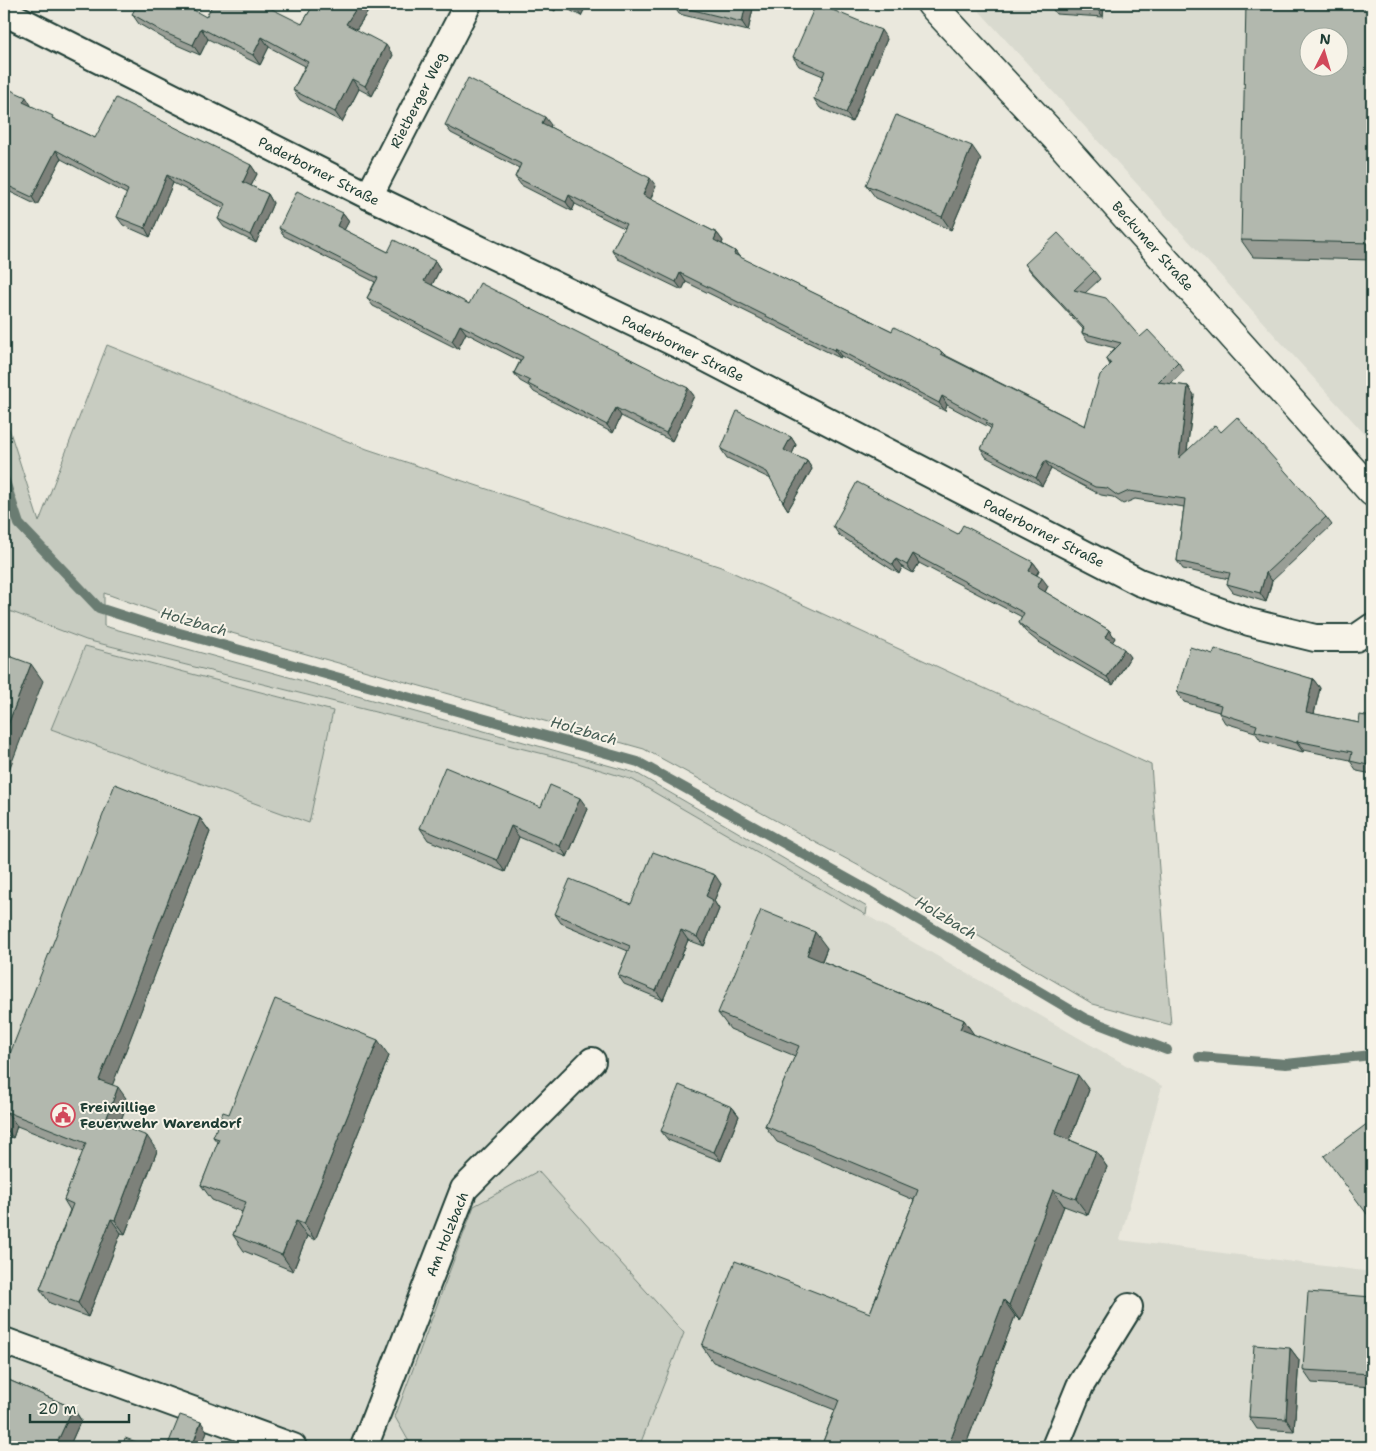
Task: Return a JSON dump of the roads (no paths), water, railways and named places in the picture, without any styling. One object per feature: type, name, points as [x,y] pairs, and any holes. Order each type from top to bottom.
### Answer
[{"type":"street","name":"Rietberger Weg","points":[[369,196],[468,4]]},
{"type":"street","name":"Beckumer Straße","points":[[931,4],[1062,146],[1372,492]]},
{"type":"street","name":"Paderborner Straße","points":[[4,12],[369,196],[696,353],[1139,582],[1248,622],[1315,638],[1356,638],[1372,627]]},
{"type":"street","name":"Am Holzbach","points":[[364,1447],[464,1189],[592,1061]]},
{"type":"street","points":[[1055,1447],[1080,1386],[1129,1308]]},
{"type":"street","points":[[4,1341],[293,1447]]},
{"type":"waterway","name":"Holzbach","points":[[4,478],[19,524],[99,608],[155,626],[638,762],[868,890],[1086,1019],[1167,1050]]},
{"type":"waterway","name":"Holzbach","points":[[1199,1057],[1286,1064],[1372,1055]]},
{"type":"place","name":"Freiwillige Feuerwehr Warendorf","points":[[63,1115]]}]
